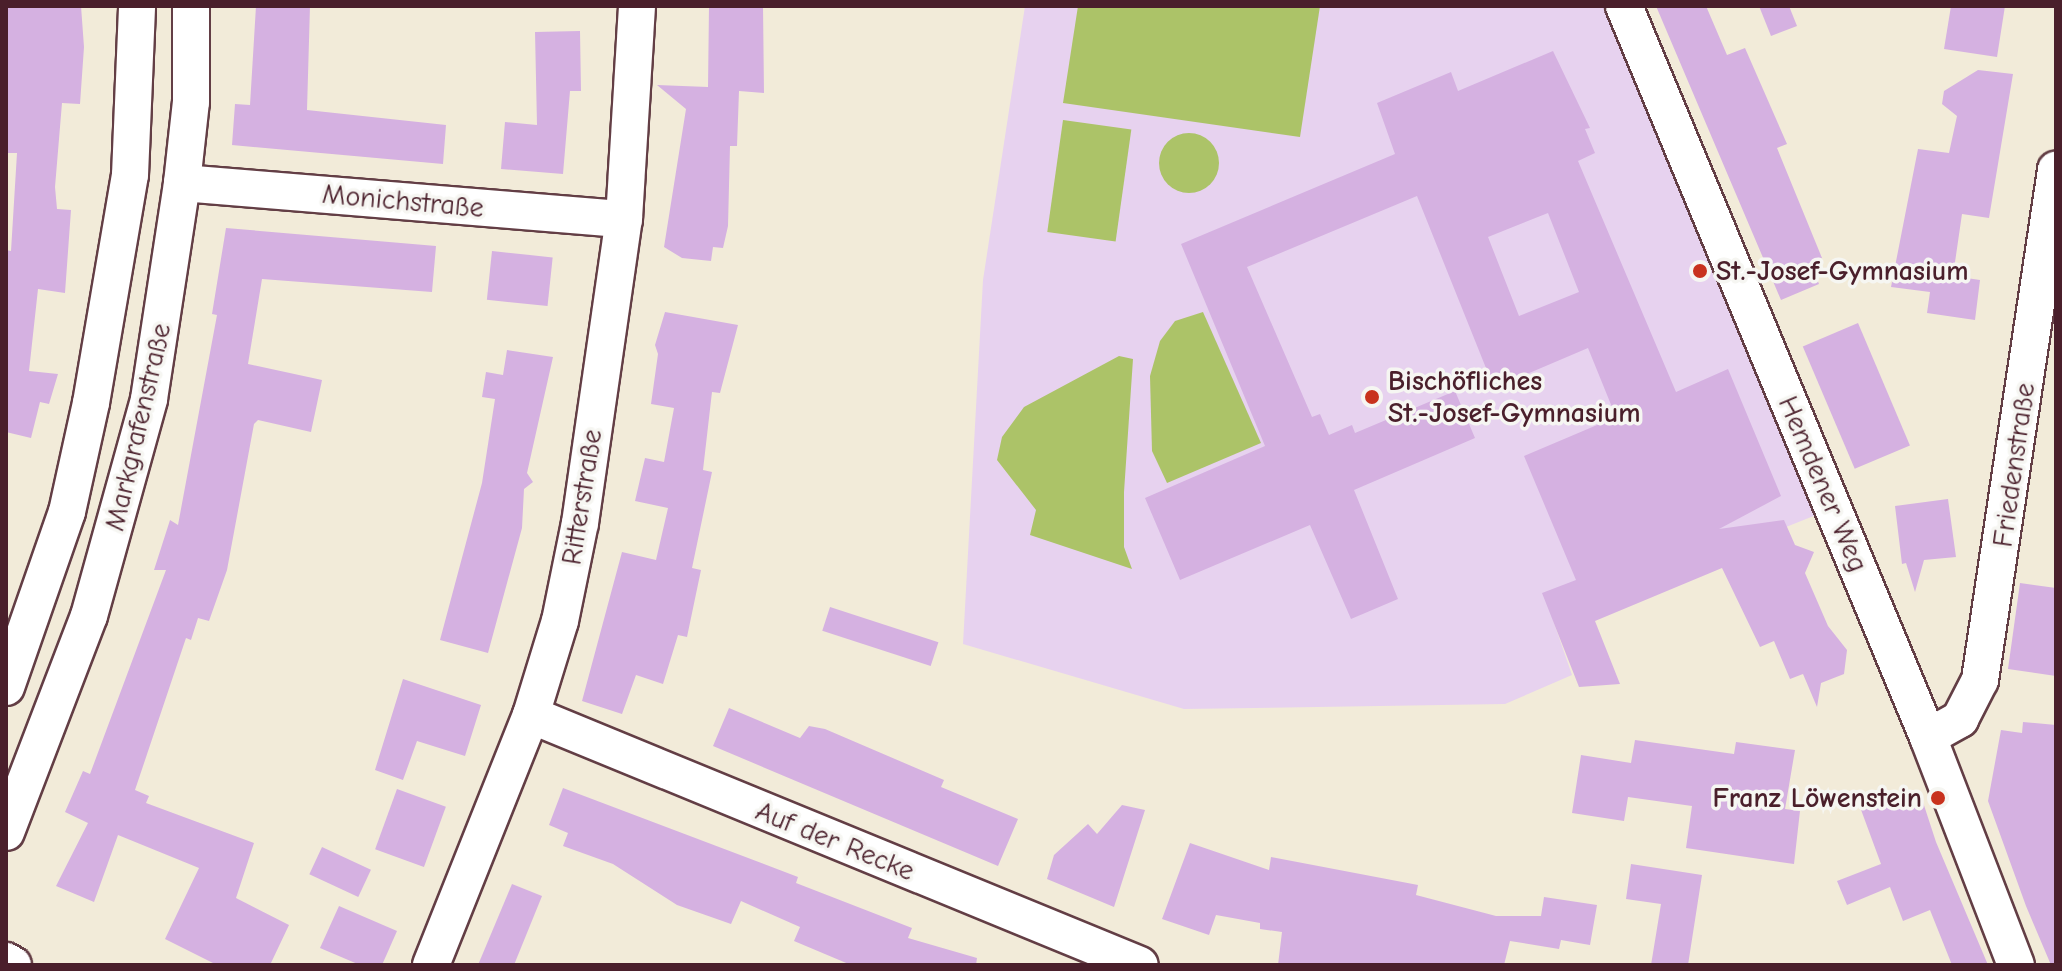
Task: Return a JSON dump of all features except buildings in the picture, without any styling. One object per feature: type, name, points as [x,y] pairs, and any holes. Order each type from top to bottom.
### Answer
[{"type":"street","name":"Markgrafenstraße","points":[[6,687],[67,512],[91,403],[130,175],[137,6]]},
{"type":"street","name":"Markgrafenstraße","points":[[6,832],[65,688],[118,517],[149,399],[182,183],[191,102],[191,6]]},
{"type":"street","name":"Ritterstraße","points":[[431,965],[531,715],[560,621],[580,523],[624,219],[637,6]]},
{"type":"street","name":"Hemdener Weg","points":[[1624,6],[1928,737],[2016,965]]},
{"type":"street","name":"Friedenstraße","points":[[1928,737],[1960,719],[1972,702],[1987,650],[2056,170]]},
{"type":"street","name":"Monichstraße","points":[[182,183],[624,219]]},
{"type":"street","name":"Auf der Recke","points":[[531,715],[1140,965]]},
{"type":"street","points":[[6,961],[13,965]]},
{"type":"shaded area","name":"Bischöfliches St.-Josef-Gymnasium","points":[[1025,6],[1607,6],[1816,515],[1553,620],[1572,675],[1505,704],[1184,709],[963,644],[983,280]]},
{"type":"green space","points":[[1078,6],[1320,6],[1300,137],[1063,103]]},
{"type":"green space","points":[[1063,120],[1131,130],[1116,242],[1047,232]]},
{"type":"green space","points":[[1189,133],[1200,135],[1210,142],[1217,152],[1217,174],[1210,184],[1200,191],[1189,193],[1178,191],[1168,184],[1161,174],[1159,163],[1161,152],[1168,142],[1178,135]]},
{"type":"green space","points":[[1203,312],[1261,443],[1167,483],[1152,451],[1150,376],[1160,341],[1175,321]]},
{"type":"green space","points":[[1119,356],[1133,359],[1124,492],[1124,547],[1132,569],[1030,535],[1036,510],[997,460],[1002,437],[1024,407]]},
{"type":"place","name":"St.-Josef-Gymnasium","points":[[1700,271]]},
{"type":"place","name":"Bischöfliches St.-Josef-Gymnasium","points":[[1372,397]]},
{"type":"place","name":"Franz Löwenstein","points":[[1938,798]]}]
